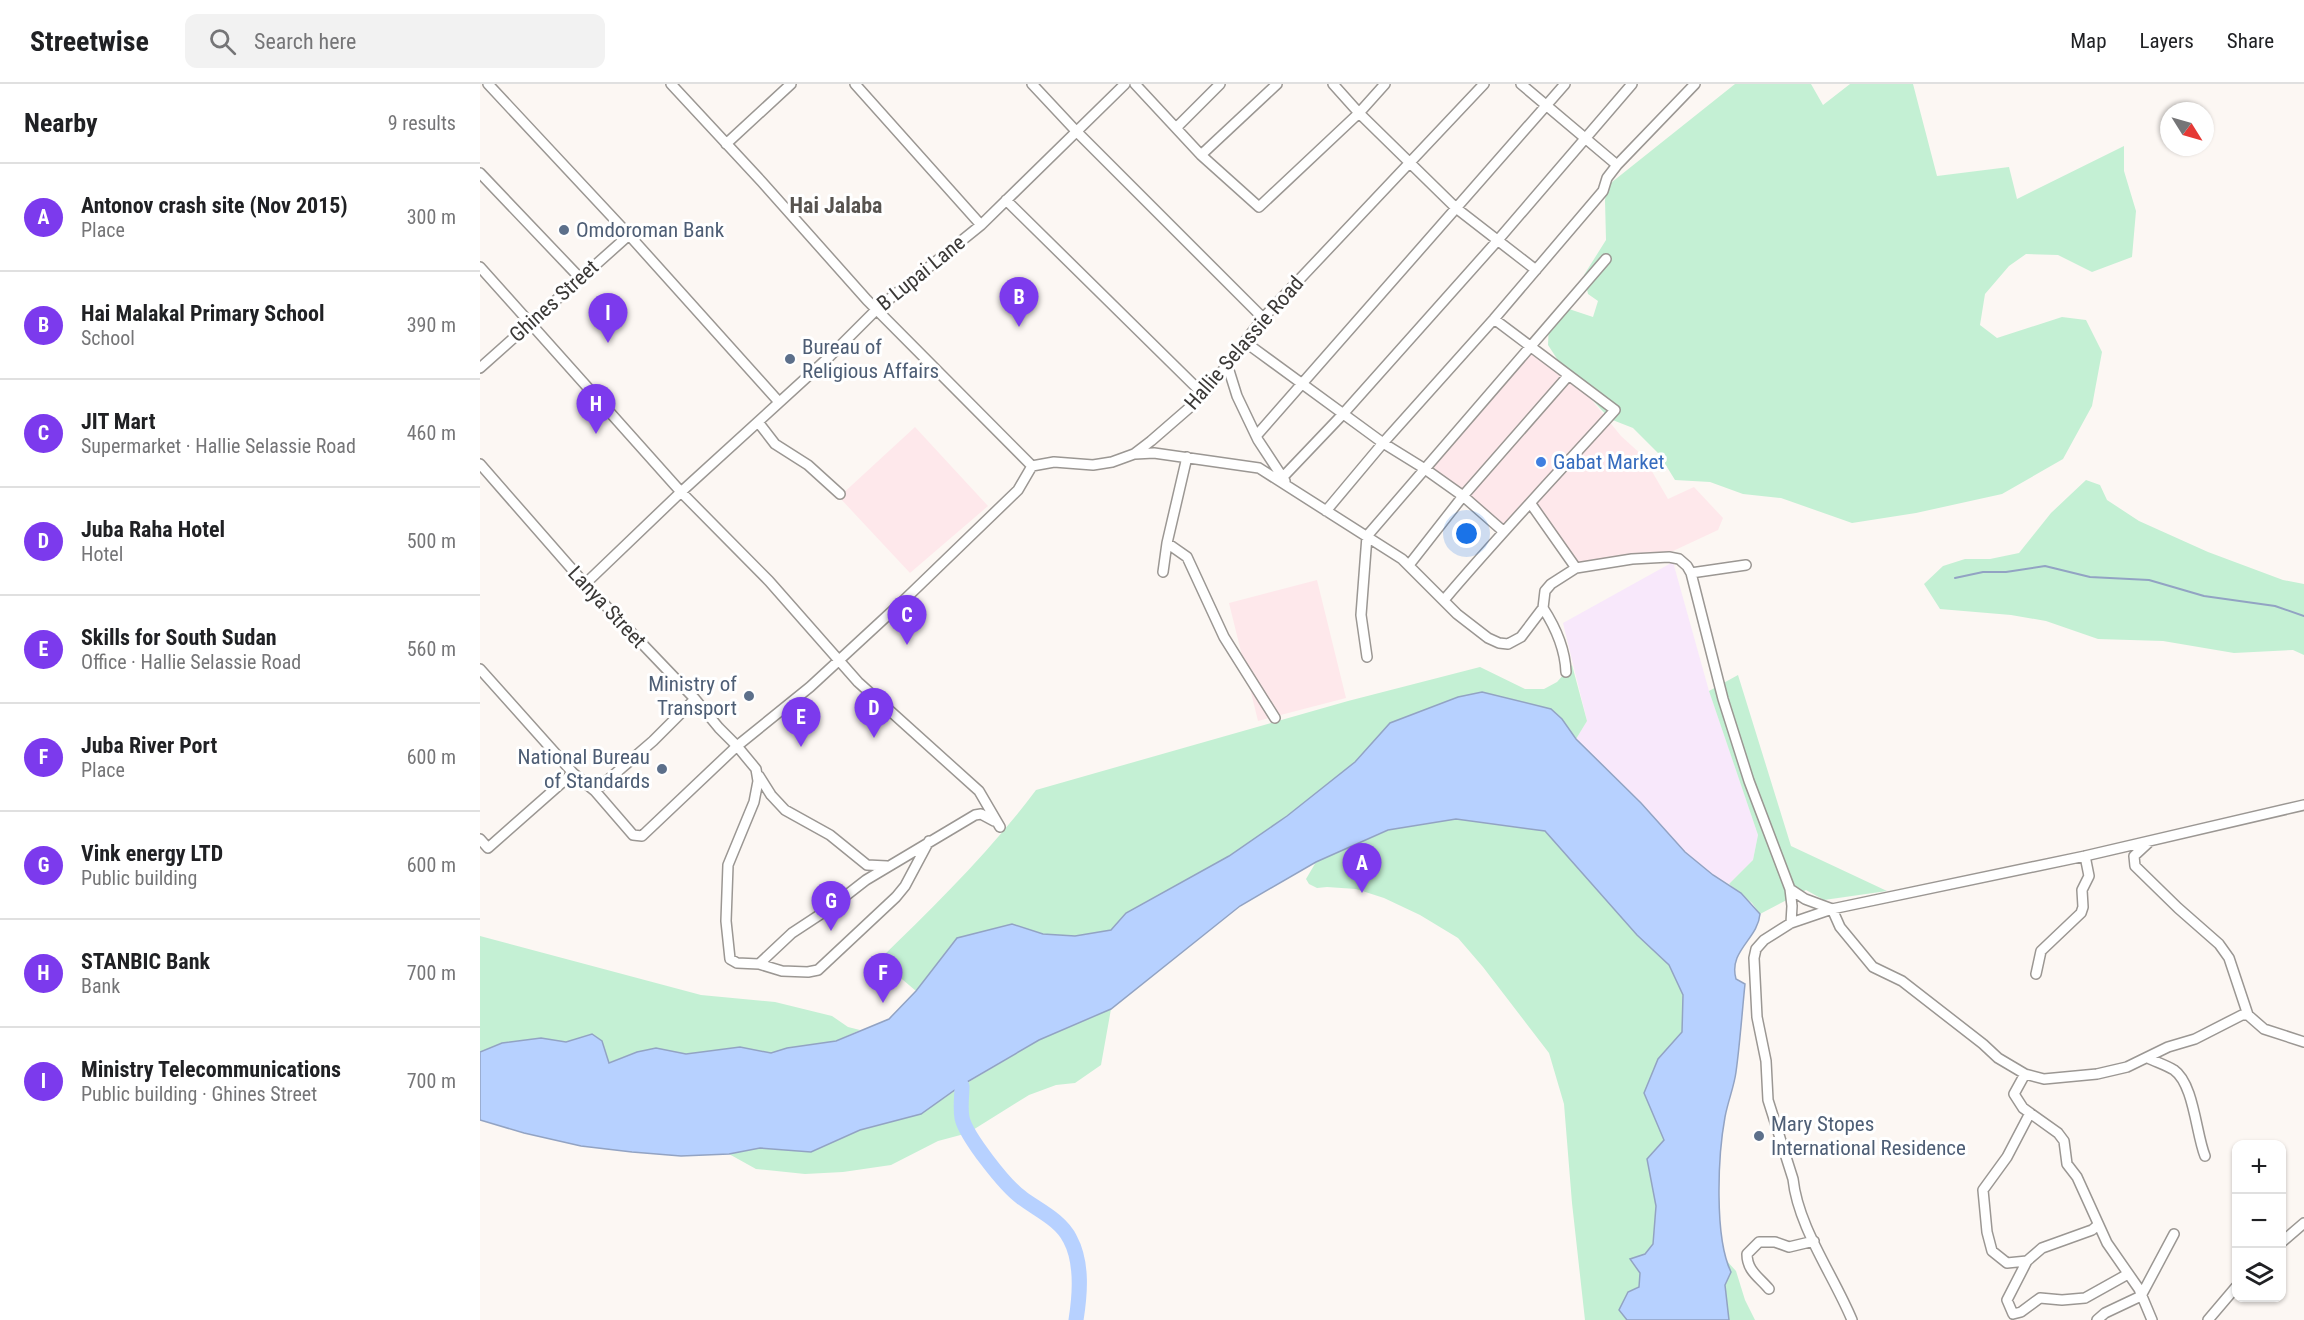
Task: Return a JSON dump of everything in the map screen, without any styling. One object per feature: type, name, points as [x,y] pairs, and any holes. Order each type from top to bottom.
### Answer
[{"type":"street","points":[[488,84],[629,235],[779,402]]},
{"type":"street","points":[[480,669],[573,773],[595,791],[633,835],[642,836],[737,746],[810,687],[840,659],[1018,490],[1032,466],[877,309],[671,84]]},
{"type":"street","points":[[726,144],[791,84]]},
{"type":"street","points":[[855,84],[981,225]]},
{"type":"street","points":[[1032,84],[1263,318]]},
{"type":"street","name":"B Lupai Lane","points":[[585,584],[877,309],[981,225],[1125,84]]},
{"type":"street","points":[[1135,84],[1201,155],[1259,207],[1359,113],[1385,84]]},
{"type":"street","points":[[1177,127],[1220,84]]},
{"type":"street","points":[[1201,155],[1277,84]]},
{"type":"street","points":[[1333,84],[1359,113],[1456,208],[1536,270]]},
{"type":"street","name":"Hallie Selassie Road","points":[[1032,466],[1054,462],[1093,465],[1112,462],[1134,454],[1204,395],[1263,318],[1484,84]]},
{"type":"street","points":[[1521,84],[1617,165]]},
{"type":"street","points":[[1257,435],[1566,84]]},
{"type":"street","points":[[1282,478],[1343,414],[1498,240],[1632,84]]},
{"type":"street","points":[[1326,511],[1603,191],[1607,178],[1617,165],[1695,84]]},
{"type":"street","points":[[480,173],[580,278]]},
{"type":"street","points":[[1006,200],[1204,395]]},
{"type":"street","name":"Ghines Street","points":[[480,368],[629,235]]},
{"type":"street","points":[[1367,657],[1361,615],[1367,536],[1606,259]]},
{"type":"street","points":[[480,267],[681,492],[769,581],[858,682],[979,791],[1000,828],[994,821],[981,814],[975,815],[866,879],[830,908],[792,933],[759,964]]},
{"type":"street","points":[[1444,600],[1503,531],[1531,504],[1615,410],[1494,319]]},
{"type":"street","points":[[1245,342],[1383,443],[1463,496],[1503,531]]},
{"type":"street","points":[[1227,364],[1237,396],[1258,440],[1282,478],[1304,498]]},
{"type":"street","points":[[1409,565],[1463,496],[1568,376]]},
{"type":"street","points":[[758,422],[775,444],[808,465],[840,494]]},
{"type":"street","points":[[1134,454],[1154,453],[1258,468],[1409,565],[1456,614],[1488,638],[1508,644],[1521,637],[1543,608],[1545,591],[1551,584],[1576,568],[1632,559],[1669,557],[1679,559],[1691,573],[1722,699],[1749,781],[1790,889],[1791,924]]},
{"type":"street","points":[[1163,572],[1167,543],[1187,458]]},
{"type":"street","name":"Lanya Street","points":[[480,464],[585,584],[737,746],[771,795],[785,810],[830,835],[867,866],[889,866]]},
{"type":"street","points":[[1531,504],[1576,568]]},
{"type":"street","points":[[1167,543],[1187,557],[1224,637],[1275,718]]},
{"type":"street","points":[[1691,573],[1746,565]]},
{"type":"street","points":[[1543,608],[1558,635],[1566,658],[1566,672]]},
{"type":"street","points":[[595,791],[653,741],[695,699]]},
{"type":"street","points":[[480,839],[488,848],[573,773]]},
{"type":"street","points":[[758,774],[754,802],[728,865],[726,910],[730,959],[741,964],[759,964],[782,971],[818,970],[896,897],[913,872],[929,841]]},
{"type":"street","points":[[1852,1320],[1814,1241],[1794,1192],[1793,1179],[1768,1100],[1766,1061],[1760,1040],[1754,982],[1756,949],[1764,940],[1791,924],[1832,909],[2085,856],[2304,805]]},
{"type":"street","points":[[2149,841],[2134,856],[2135,866],[2219,944],[2229,958],[2248,1015],[2264,1029],[2304,1042]]},
{"type":"street","points":[[2036,974],[2041,951],[2081,913],[2084,907],[2082,890],[2089,876],[2085,856]]},
{"type":"street","points":[[1790,889],[1805,899],[1832,909],[1840,927],[1873,967],[1902,981],[1998,1058],[2025,1074],[2044,1079],[2097,1074],[2148,1058],[2168,1047],[2195,1039],[2238,1017],[2248,1015]]},
{"type":"street","points":[[2148,1058],[2176,1071],[2192,1100],[2199,1141],[2205,1156]]},
{"type":"street","points":[[2025,1074],[2014,1094],[2024,1108],[2058,1132],[2064,1141],[2067,1164],[2077,1177],[2107,1243],[2141,1296],[2152,1320]]},
{"type":"street","points":[[2027,1261],[2007,1263],[1992,1251],[1987,1232],[1983,1190],[2007,1157],[2030,1113]]},
{"type":"street","points":[[2286,1239],[2304,1223]]},
{"type":"street","points":[[2098,1225],[2092,1230],[2042,1248],[2027,1261],[2007,1300],[2013,1314],[2020,1316],[2040,1298],[2062,1300],[2085,1298],[2128,1274]]},
{"type":"street","points":[[2097,1320],[2105,1313],[2141,1296],[2174,1234]]},
{"type":"street","points":[[1769,1289],[1754,1276],[1747,1262],[1747,1254],[1759,1242],[1775,1242],[1789,1247],[1814,1241]]},
{"type":"street","points":[[2208,1320],[2232,1292]]},
{"type":"shaded area","name":"Gabat Market","points":[[1529,353],[1581,387],[1621,436],[1643,456],[1668,499],[1694,487],[1723,518],[1718,530],[1673,551],[1592,563],[1576,562],[1532,502],[1507,528],[1430,468]]},
{"type":"shaded area","points":[[915,427],[988,506],[910,573],[839,497]]},
{"type":"shaded area","points":[[1673,562],[1709,691],[1758,835],[1753,860],[1729,884],[1713,875],[1685,852],[1641,803],[1576,739],[1587,721],[1563,623]]},
{"type":"shaded area","points":[[1317,580],[1346,698],[1258,721],[1229,603]]},
{"type":"green space","points":[[1735,84],[1811,84],[1823,105],[1850,84],[1913,84],[1937,176],[2009,167],[2017,199],[2124,146],[2124,171],[2136,211],[2132,257],[2092,272],[2058,255],[2026,254],[2009,266],[1985,294],[1980,325],[1997,338],[2062,317],[2086,320],[2102,352],[2092,406],[2063,459],[2002,494],[1916,513],[1852,523],[1781,498],[1743,494],[1710,482],[1675,480],[1659,454],[1633,428],[1610,419],[1563,368],[1548,345],[1549,324],[1563,307],[1593,317],[1598,301],[1588,294],[1584,275],[1606,240],[1607,186]]},
{"type":"green space","points":[[2086,480],[2100,485],[2107,500],[2139,521],[2208,552],[2283,580],[2304,584],[2304,655],[2293,650],[2234,653],[2163,641],[2098,639],[2046,621],[2011,615],[1940,609],[1924,584],[1943,566],[1965,559],[1990,559],[2019,553],[2051,513]]},
{"type":"green space","points":[[1572,665],[1587,721],[1576,739],[1562,719],[1551,709],[1482,692],[1390,723],[1355,762],[1287,816],[1230,856],[1126,913],[1111,930],[1075,936],[1042,934],[1012,924],[957,938],[916,991],[878,961],[980,857],[1036,790],[1348,701],[1480,667],[1525,689],[1544,689],[1557,682]]},
{"type":"green space","points":[[1738,675],[1791,846],[1887,891],[1824,900],[1806,890],[1760,914],[1752,903],[1729,884],[1753,860],[1758,835],[1709,691]]},
{"type":"green space","points":[[1456,819],[1545,831],[1637,935],[1669,965],[1683,995],[1682,1032],[1658,1059],[1645,1093],[1665,1140],[1647,1159],[1656,1206],[1653,1244],[1645,1254],[1639,1288],[1620,1310],[1627,1320],[1585,1320],[1564,1104],[1549,1053],[1458,938],[1420,915],[1384,898],[1356,889],[1317,888],[1309,884],[1306,879],[1316,862],[1389,830]]},
{"type":"green space","points":[[480,936],[701,995],[775,1002],[832,1016],[848,1027],[860,1030],[836,1041],[787,1048],[771,1053],[740,1047],[686,1054],[656,1048],[637,1052],[608,1063],[602,1042],[592,1034],[566,1042],[541,1038],[502,1043],[480,1052]]},
{"type":"green space","points":[[1111,1009],[1101,1065],[1075,1083],[1056,1085],[1029,1095],[968,1133],[938,1141],[891,1165],[843,1172],[805,1174],[756,1169],[729,1154],[760,1148],[811,1152],[860,1130],[921,1114],[962,1086],[1039,1040]]},
{"type":"green space","points":[[1725,1259],[1736,1271],[1745,1300],[1755,1320],[1729,1320],[1725,1285],[1731,1272]]},
{"type":"water","points":[[1482,692],[1551,709],[1562,719],[1576,739],[1641,803],[1685,852],[1713,875],[1741,893],[1760,914],[1754,931],[1736,961],[1736,979],[1745,984],[1736,1072],[1725,1117],[1719,1174],[1722,1238],[1731,1272],[1725,1285],[1729,1320],[1627,1320],[1619,1310],[1628,1292],[1639,1287],[1640,1273],[1630,1259],[1645,1254],[1653,1244],[1656,1206],[1647,1159],[1664,1140],[1644,1093],[1658,1059],[1682,1032],[1683,995],[1669,965],[1637,935],[1545,831],[1456,819],[1388,830],[1316,862],[1240,906],[1111,1009],[1039,1040],[962,1085],[921,1114],[860,1130],[811,1152],[760,1148],[729,1154],[681,1156],[632,1152],[581,1146],[480,1120],[480,1052],[502,1043],[541,1038],[566,1042],[592,1034],[602,1041],[609,1063],[637,1052],[656,1048],[686,1054],[740,1047],[771,1053],[787,1048],[836,1041],[889,1019],[916,991],[957,938],[1012,924],[1043,934],[1075,936],[1111,930],[1126,913],[1229,856],[1287,816],[1355,762],[1390,723],[1458,697]]},
{"type":"waterway","points":[[1955,578],[1983,572],[2006,572],[2045,566],[2090,577],[2149,580],[2204,596],[2275,606],[2304,616]]},
{"type":"waterway","points":[[962,1086],[962,1118],[978,1148],[1015,1192],[1061,1226],[1070,1239],[1079,1269],[1076,1320]]},
{"type":"place","name":"Omdoroman Bank","points":[[564,230]]},
{"type":"place","name":"Hai Malakal Primary School","points":[[1019,327]]},
{"type":"place","name":"Ministry Telecommunications","points":[[608,343]]},
{"type":"place","name":"Bureau of Religious Affairs","points":[[790,359]]},
{"type":"place","name":"STANBIC Bank","points":[[596,434]]},
{"type":"place","name":"Gabat Market","points":[[1541,462]]},
{"type":"place","name":"JIT Mart","points":[[907,645]]},
{"type":"place","name":"Ministry of Transport","points":[[749,696]]},
{"type":"place","name":"Juba Raha Hotel","points":[[874,738]]},
{"type":"place","name":"Skills for South Sudan","points":[[801,747]]},
{"type":"place","name":"National Bureau of Standards","points":[[662,769]]},
{"type":"place","name":"Antonov crash site (Nov 2015)","points":[[1362,893]]},
{"type":"place","name":"Vink energy LTD","points":[[831,931]]},
{"type":"place","name":"Juba River Port","points":[[883,1003]]},
{"type":"place","name":"Mary Stopes International Residence","points":[[1759,1136]]},
{"type":"district","name":"Hai Jalaba","points":[[836,205]]}]
